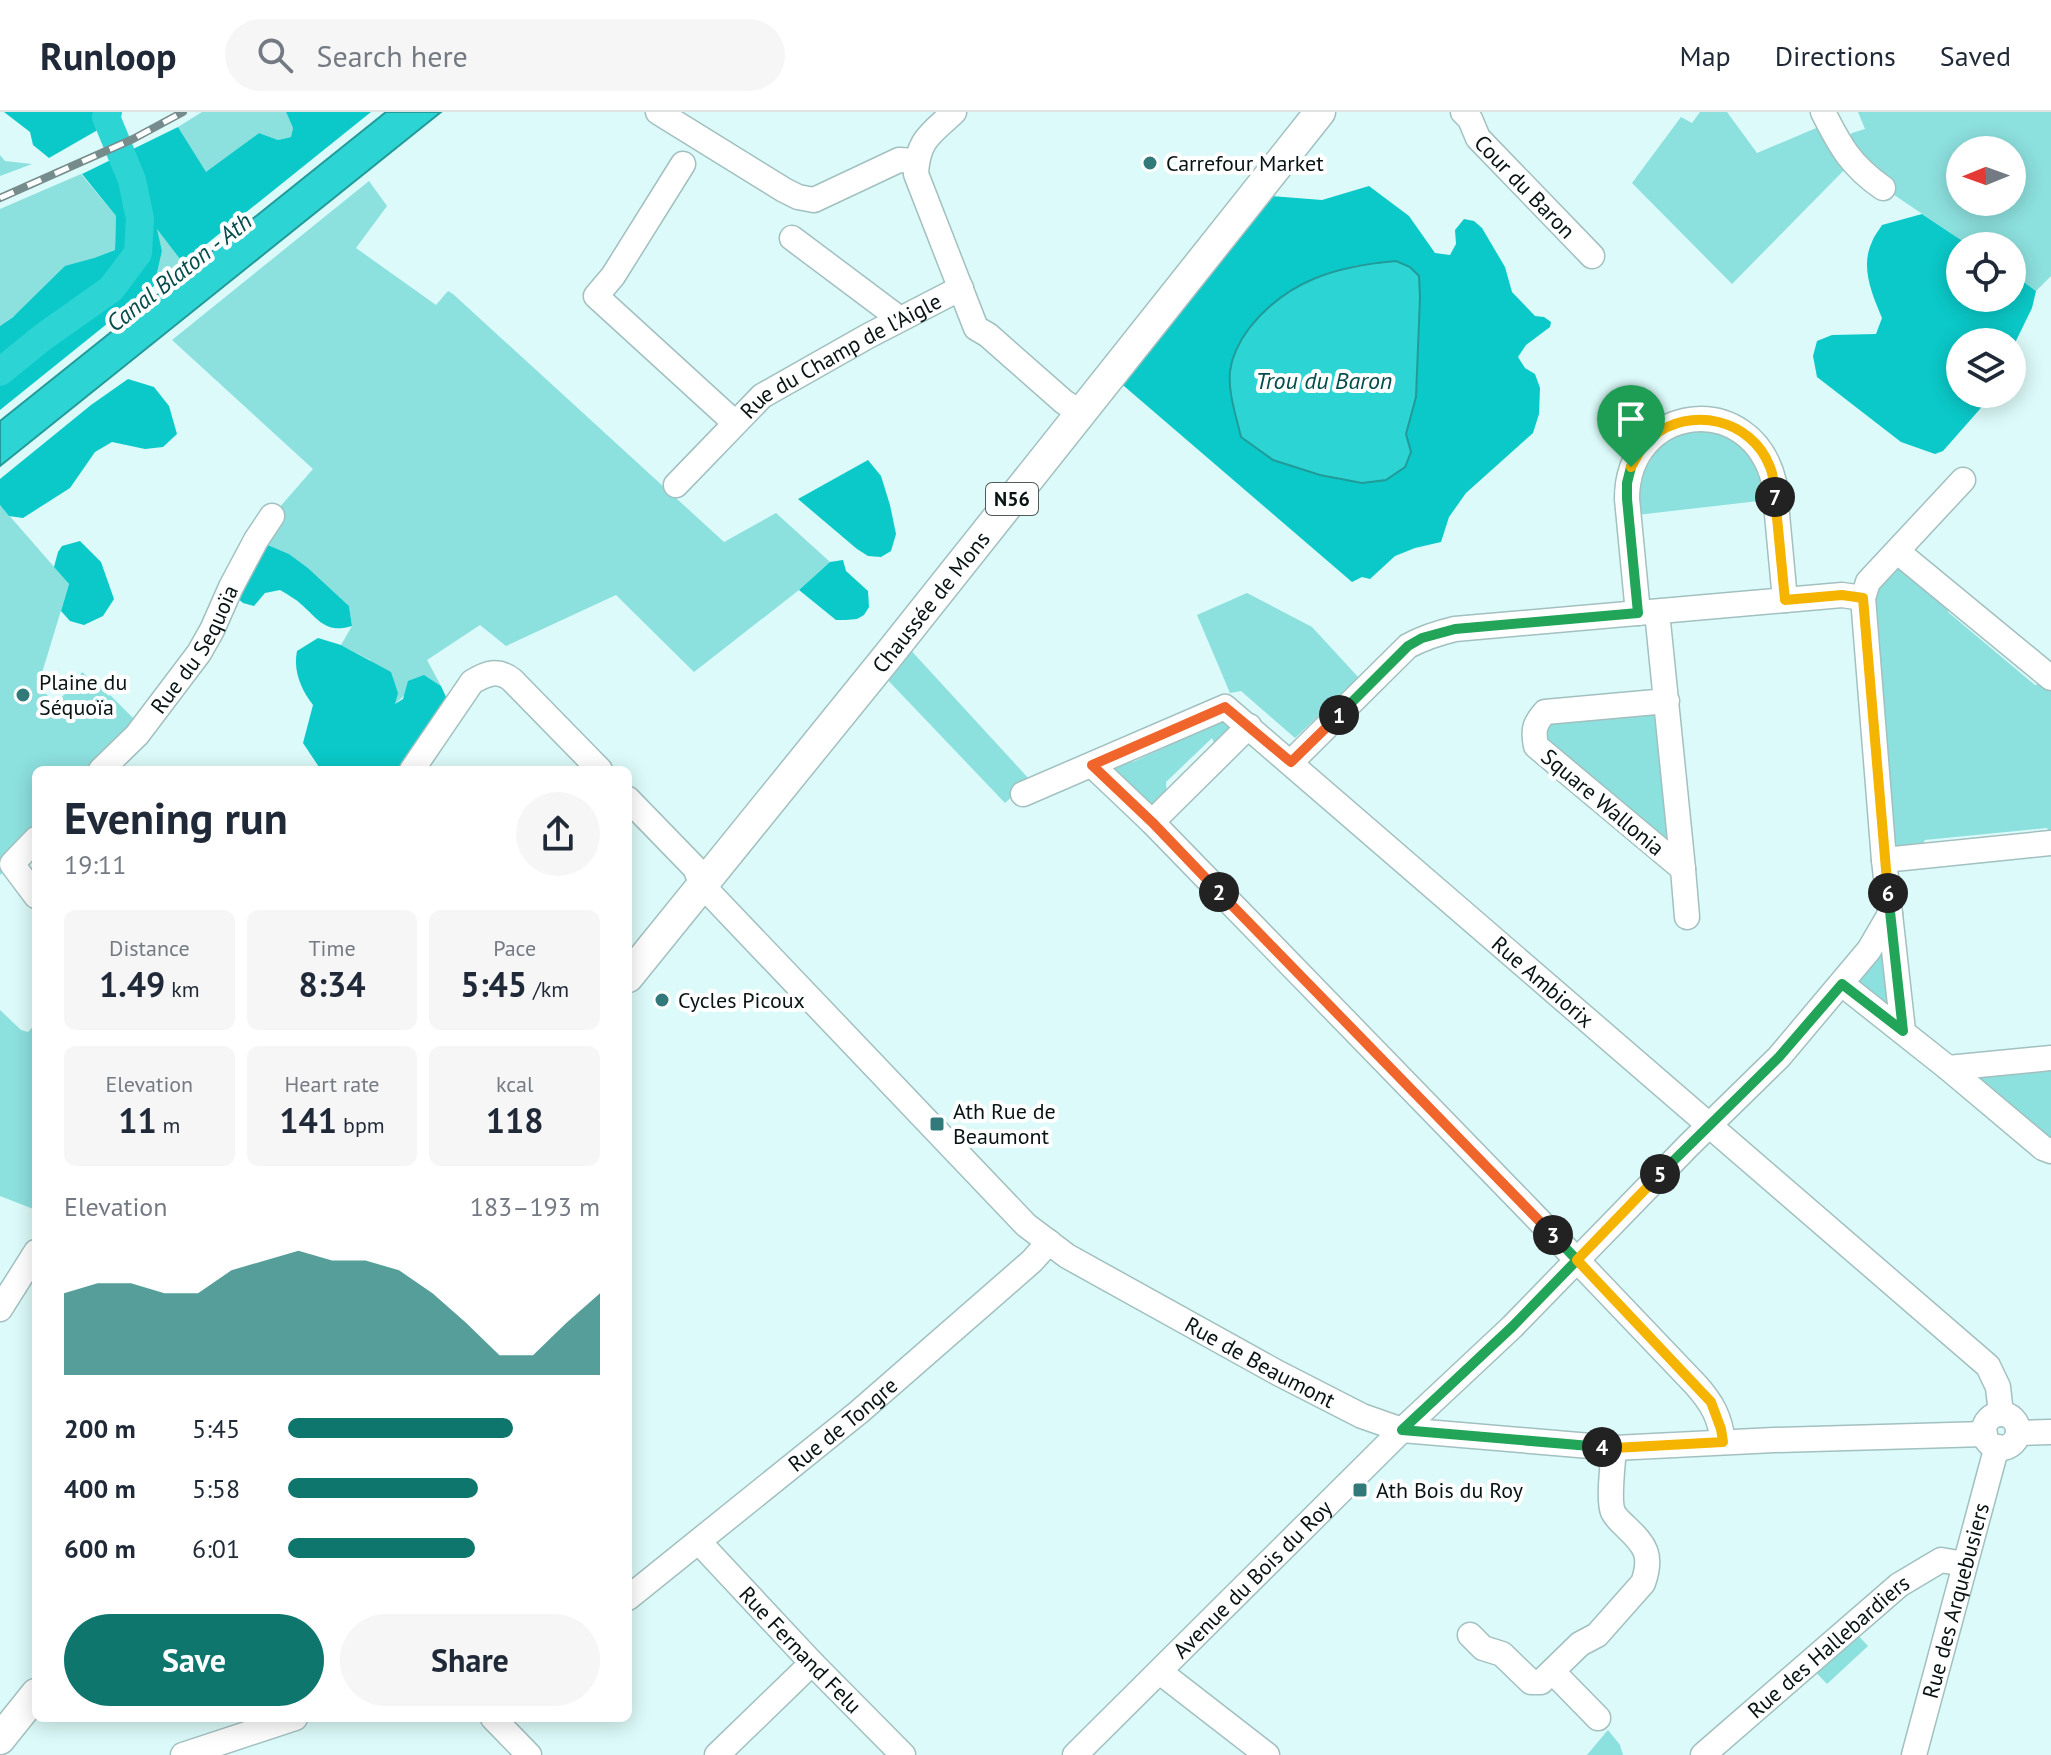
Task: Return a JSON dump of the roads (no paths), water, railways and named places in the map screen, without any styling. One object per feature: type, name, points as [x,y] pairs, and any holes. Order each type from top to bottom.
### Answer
[{"type":"main road","name":"Chaussée de Mons","points":[[632,971],[698,877],[1072,407],[1297,112]]},
{"type":"main road","name":"Chaussée de Mons","points":[[1072,407],[1320,112]]},
{"type":"main road","name":"Chaussée de Mons","points":[[632,948],[698,877]]},
{"type":"main road","points":[[0,1739],[32,1699]]},
{"type":"main road","points":[[6,1755],[32,1722]]},
{"type":"street","points":[[658,112],[798,197],[814,200],[899,160],[917,161]]},
{"type":"street","points":[[954,112],[925,139],[919,150],[916,174],[976,328],[1072,407]]},
{"type":"street","name":"Cour du Baron","points":[[1463,112],[1470,119],[1478,138],[1592,256]]},
{"type":"street","points":[[1823,112],[1838,142],[1858,169],[1883,188]]},
{"type":"street","name":"Rue du Champ de l'Aigle","points":[[683,164],[613,276],[596,296],[735,423],[762,396],[961,288]]},
{"type":"street","points":[[792,238],[900,319]]},
{"type":"street","points":[[1647,612],[1627,499],[1627,483],[1631,467],[1642,448],[1672,425],[1689,420],[1707,419],[1728,424],[1748,437],[1764,454],[1774,482],[1785,600]]},
{"type":"street","points":[[676,485],[735,423]]},
{"type":"street","points":[[1903,1031],[1884,860],[1863,598],[1868,582],[1963,480]]},
{"type":"street","name":"Rue du Sequoïa","points":[[105,766],[137,735],[199,653],[256,540],[272,516]]},
{"type":"street","points":[[1898,552],[2051,678]]},
{"type":"street","points":[[1291,762],[1408,646],[1422,638],[1455,629],[1842,595],[1863,598]]},
{"type":"street","name":"Square Wallonia","points":[[1647,612],[1667,701],[1687,917]]},
{"type":"street","points":[[415,766],[472,682],[493,672],[504,673],[512,680],[596,766]]},
{"type":"street","name":"Square Wallonia","points":[[1667,701],[1545,712],[1536,722],[1534,733],[1536,746],[1683,869]]},
{"type":"street","name":"Rue Ambiorix","points":[[1023,794],[1225,707],[1988,1366],[1998,1387],[2001,1414],[2012,1417],[2018,1427],[2000,1438]]},
{"type":"street","points":[[1152,822],[1249,726]]},
{"type":"street","points":[[1092,765],[1152,822],[1711,1402],[1723,1442]]},
{"type":"street","name":"Rue de Beaumont","points":[[632,803],[1026,1225],[1067,1256],[1362,1416],[1402,1430],[1614,1448],[1723,1442],[2000,1438],[2051,1432]]},
{"type":"street","points":[[32,843],[12,864],[32,891]]},
{"type":"street","points":[[1884,860],[2051,843]]},
{"type":"street","name":"Avenue du Bois du Roy","points":[[1075,1755],[1402,1430],[1512,1327],[1779,1057],[1869,950],[1890,914]]},
{"type":"street","points":[[1842,984],[2043,1148],[2051,1151]]},
{"type":"street","points":[[1948,1068],[2051,1058]]},
{"type":"street","name":"Rue de Tongre","points":[[632,1595],[859,1412],[1032,1261],[1049,1242]]},
{"type":"street","points":[[0,1309],[32,1258]]},
{"type":"street","name":"Rue des Arquebusiers","points":[[1914,1755],[2000,1438]]},
{"type":"street","points":[[1470,1635],[1483,1648],[1502,1654],[1531,1682],[1544,1681],[1580,1644],[1597,1635],[1643,1583],[1647,1573],[1645,1546],[1617,1519],[1611,1506],[1614,1448]]},
{"type":"street","name":"Rue Fernand Felu","points":[[699,1542],[903,1755]]},
{"type":"street","name":"Rue des Hallebardiers","points":[[1703,1755],[1899,1585],[1941,1560],[1964,1564]]},
{"type":"street","points":[[717,1755],[812,1663]]},
{"type":"street","points":[[1160,1672],[1267,1755]]},
{"type":"street","points":[[1553,1672],[1598,1718]]},
{"type":"street","points":[[183,1755],[283,1722]]},
{"type":"street","points":[[497,1722],[529,1755]]},
{"type":"water","points":[[386,112],[441,112],[0,466],[0,421]]},
{"type":"water","name":"Trou du Baron","points":[[1396,261],[1410,267],[1419,276],[1420,297],[1416,397],[1406,434],[1411,452],[1405,467],[1386,480],[1362,483],[1320,475],[1273,460],[1241,437],[1231,396],[1230,371],[1237,348],[1250,327],[1281,298],[1315,278],[1354,267]]},
{"type":"waterway","points":[[0,372],[111,289],[138,253],[140,219],[132,180],[106,117],[108,112]]},
{"type":"railway","points":[[0,198],[133,139],[183,112]]},
{"type":"place","name":"Carrefour Market","points":[[1150,163]]},
{"type":"place","name":"Plaine du Séquoïa","points":[[23,695]]},
{"type":"place","name":"Cycles Picoux","points":[[662,1000]]},
{"type":"place","name":"Ath Rue de Beaumont","points":[[937,1124]]},
{"type":"place","name":"Ath Bois du Roy","points":[[1360,1490]]},
{"type":"water label","name":"Canal Blaton - Ath","points":[[179,272]]}]
